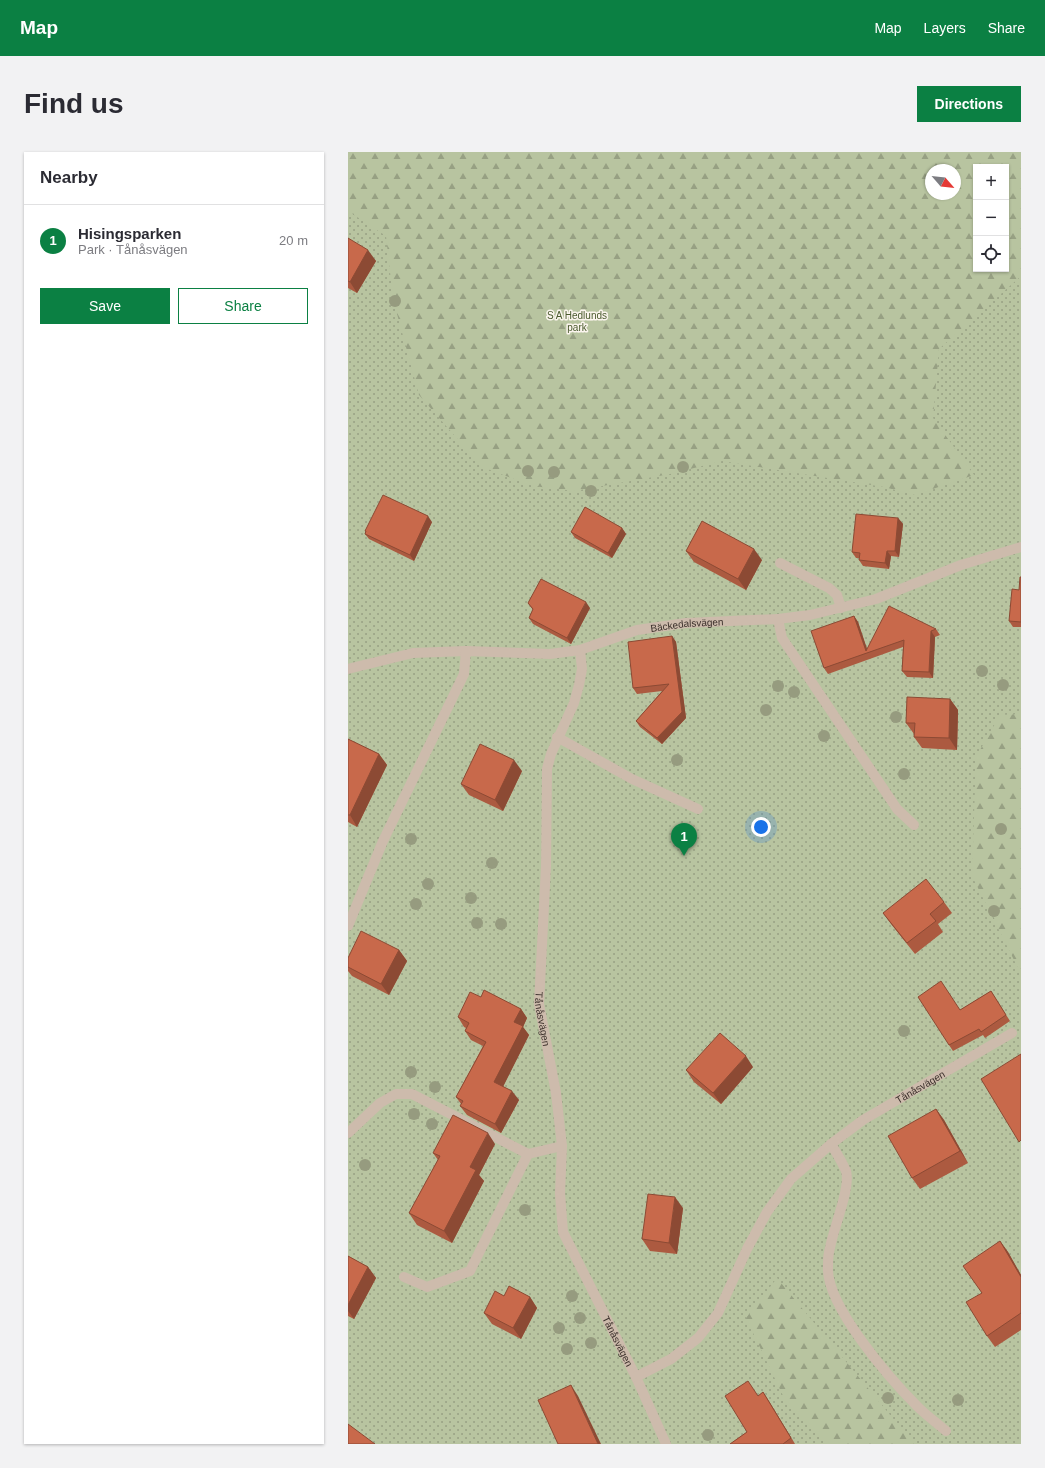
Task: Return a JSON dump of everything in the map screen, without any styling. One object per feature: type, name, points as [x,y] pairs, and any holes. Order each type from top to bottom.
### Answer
[{"type":"street","name":"Bäckedalsvägen","points":[[348,669],[413,653],[466,651],[550,654],[580,650],[644,629],[720,620],[778,619],[810,615],[876,599],[961,565],[1021,547]]},
{"type":"street","points":[[780,563],[829,588],[837,595],[841,608]]},
{"type":"street","points":[[778,619],[782,638],[897,809],[914,826]]},
{"type":"street","name":"Tånåsvägen","points":[[580,650],[582,669],[579,685],[574,703],[558,738],[547,769],[546,866],[539,1004],[556,1093],[562,1146],[560,1188],[563,1232],[636,1377],[666,1444]]},
{"type":"street","points":[[348,926],[383,841],[464,674],[466,651]]},
{"type":"street","points":[[558,738],[632,779],[698,809]]},
{"type":"street","name":"Tånåsvägen","points":[[636,1377],[671,1359],[698,1338],[718,1313],[747,1249],[767,1212],[790,1179],[831,1144],[864,1120],[1012,1032]]},
{"type":"street","points":[[348,1133],[380,1103],[396,1094],[412,1094],[528,1154],[562,1146]]},
{"type":"street","points":[[831,1144],[846,1172],[844,1195],[830,1248],[828,1268],[832,1289],[839,1308],[855,1332],[900,1388],[920,1409],[946,1431]]},
{"type":"street","points":[[404,1277],[428,1287],[470,1271],[528,1154]]},
{"type":"green space","points":[[348,152],[1021,152],[1021,1444],[348,1444]]},
{"type":"green space","name":"S A Hedlunds park","points":[[348,152],[1021,152],[1021,276],[939,349],[933,418],[974,475],[915,495],[884,487],[722,461],[670,474],[574,491],[533,486],[482,467],[419,395],[393,299],[386,236],[348,211]]},
{"type":"green space","points":[[1021,714],[1021,974],[972,876],[976,757],[1000,715]]},
{"type":"green space","points":[[777,1278],[914,1444],[830,1444],[786,1402],[746,1318]]},
{"type":"building","points":[[348,238],[368,250],[350,282],[348,281]]},
{"type":"building","points":[[383,495],[428,516],[410,555],[365,534],[365,531]]},
{"type":"building","points":[[585,507],[622,528],[608,553],[571,532]]},
{"type":"building","points":[[856,514],[898,518],[895,551],[887,551],[885,563],[859,560],[860,553],[852,552]]},
{"type":"building","points":[[702,521],[754,549],[738,579],[686,551]]},
{"type":"building","points":[[1020,577],[1021,622],[1009,621],[1012,589],[1019,590]]},
{"type":"building","points":[[541,579],[586,602],[567,638],[529,618],[533,609],[528,603]]},
{"type":"building","points":[[889,606],[936,629],[931,631],[929,672],[902,671],[904,640],[824,668],[811,631],[854,616],[866,651]]},
{"type":"building","points":[[672,636],[682,712],[657,738],[636,721],[669,684],[633,688],[628,642]]},
{"type":"building","points":[[907,697],[950,699],[949,738],[914,737],[915,723],[906,723]]},
{"type":"building","points":[[348,739],[379,754],[350,815],[348,815]]},
{"type":"building","points":[[480,744],[514,760],[495,800],[461,784]]},
{"type":"building","points":[[926,879],[944,902],[930,914],[936,921],[907,943],[883,913]]},
{"type":"building","points":[[361,931],[399,950],[381,984],[348,967],[348,958]]},
{"type":"building","points":[[941,981],[960,1010],[991,991],[1006,1015],[981,1032],[979,1029],[949,1045],[918,997]]},
{"type":"building","points":[[484,990],[521,1009],[514,1022],[523,1026],[494,1082],[512,1091],[495,1124],[460,1106],[463,1101],[456,1097],[486,1042],[465,1031],[469,1023],[458,1017],[470,992],[481,997]]},
{"type":"building","points":[[720,1033],[746,1056],[713,1093],[686,1070]]},
{"type":"building","points":[[1021,1054],[1021,1140],[1019,1142],[981,1079]]},
{"type":"building","points":[[936,1109],[960,1151],[912,1178],[888,1136]]},
{"type":"building","points":[[453,1115],[488,1133],[470,1167],[476,1170],[444,1231],[409,1213],[440,1156],[433,1153]]},
{"type":"building","points":[[648,1194],[675,1197],[669,1243],[642,1239]]},
{"type":"building","points":[[1000,1241],[1021,1277],[1021,1313],[987,1336],[966,1302],[982,1293],[963,1266]]},
{"type":"building","points":[[348,1256],[368,1267],[348,1305]]},
{"type":"building","points":[[509,1286],[530,1297],[513,1328],[484,1313],[495,1291],[504,1296]]},
{"type":"building","points":[[748,1381],[758,1396],[763,1392],[791,1438],[783,1444],[730,1444],[747,1432],[725,1396]]},
{"type":"building","points":[[571,1385],[598,1444],[558,1444],[538,1400]]},
{"type":"building","points":[[348,1424],[375,1444],[348,1444]]},
{"type":"place","name":"Hisingsparken","points":[[684,856]]}]
